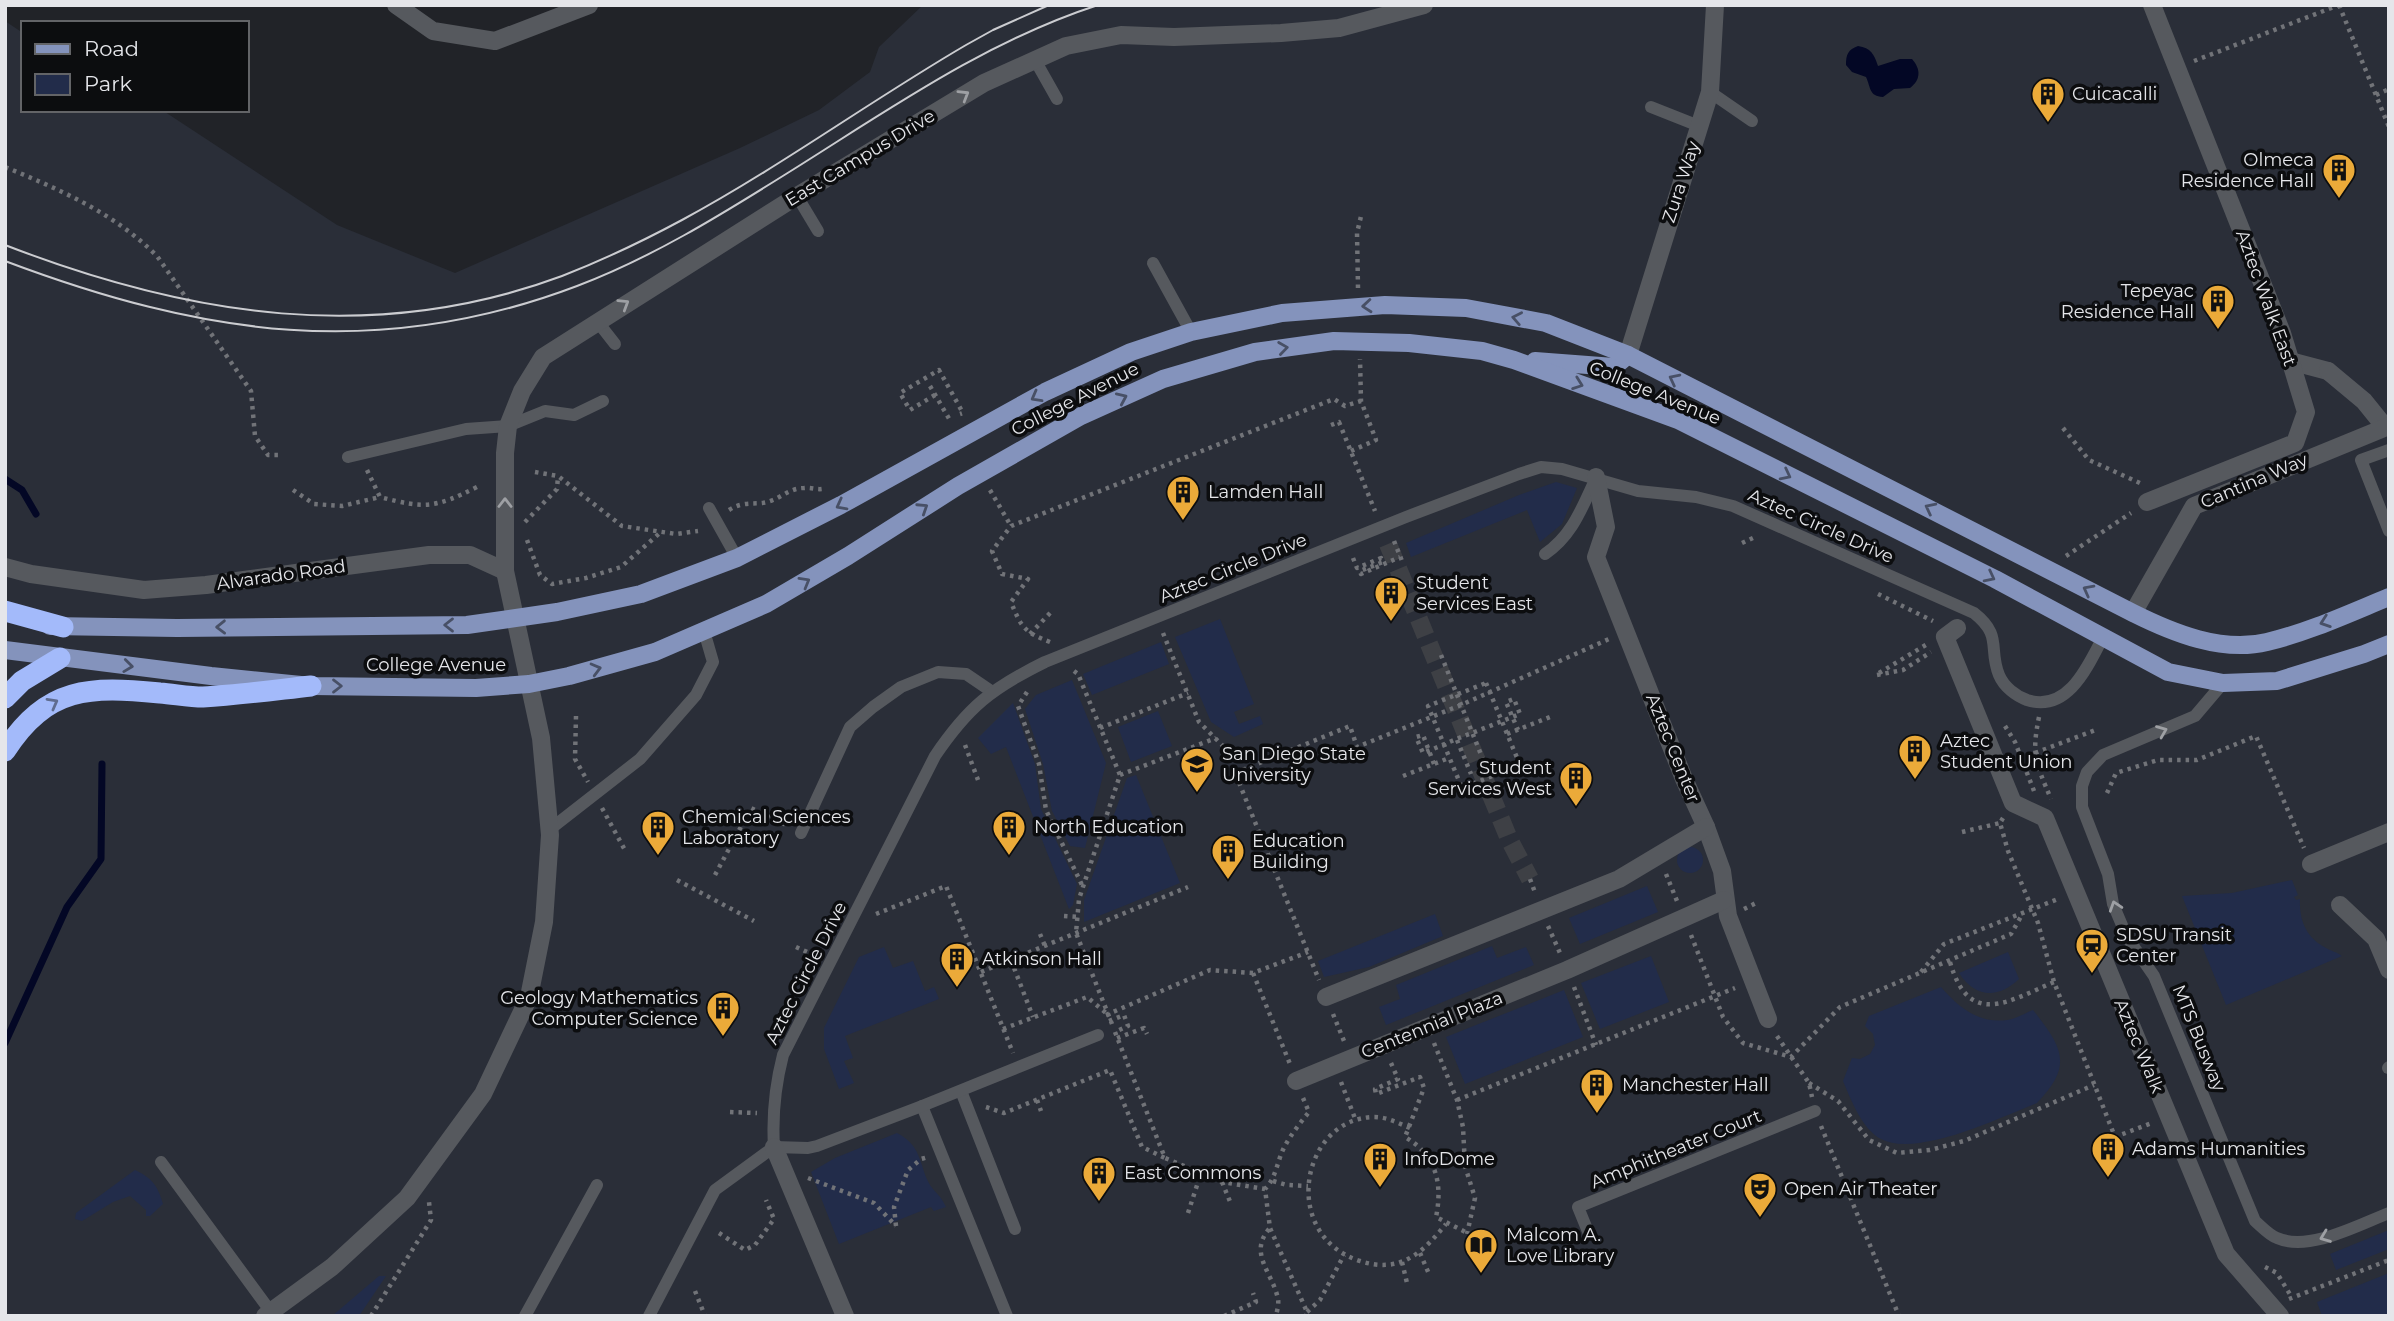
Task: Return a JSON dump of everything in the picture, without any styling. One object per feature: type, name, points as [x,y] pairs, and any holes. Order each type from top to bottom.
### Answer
[{"type":"highway","points":[[5,611],[63,627]]},
{"type":"highway","points":[[5,698],[22,681],[60,658]]},
{"type":"highway","points":[[5,751],[16,734],[41,710],[77,693],[105,688],[201,697],[311,686]]},
{"type":"main road","name":"College Avenue","points":[[5,621],[63,627],[467,625],[516,619],[641,594],[737,558],[841,505],[1045,392],[1131,352],[1191,332],[1282,313],[1385,305],[1466,308],[1546,323],[1628,355],[2163,628],[2194,638],[2236,644],[2266,643],[2389,597]]},
{"type":"main road","name":"College Avenue","points":[[5,650],[311,686],[477,688],[530,684],[569,676],[656,652],[778,597],[958,486],[1081,416],[1163,379],[1255,352],[1334,341],[1482,351],[1514,360],[1678,420],[1995,579],[2168,672],[2222,683],[2277,681],[2389,644]]},
{"type":"main road","points":[[1514,360],[1614,367],[1628,355]]},
{"type":"street","points":[[396,5],[433,31],[495,41],[589,5]]},
{"type":"street","name":"East Campus Drive","points":[[505,571],[505,453],[509,426],[522,391],[543,357],[797,196],[984,83],[1066,46],[1121,35],[1186,37],[1339,28],[1424,5]]},
{"type":"street","name":"Zura Way","points":[[1628,355],[1710,92],[1715,5]]},
{"type":"street","name":"Aztec Walk East","points":[[2146,494],[2295,443],[2306,412],[2282,333],[2152,5]]},
{"type":"street","points":[[2290,361],[2328,371],[2364,401],[2388,430]]},
{"type":"street","name":"Cantina Way","points":[[2133,613],[2194,506],[2388,430]]},
{"type":"street","name":"Aztec Center","points":[[1596,477],[1606,527],[1596,557],[1706,827],[1722,871],[1728,916],[1771,1026]]},
{"type":"street","name":"Alvarado Road","points":[[5,567],[31,574],[144,590],[206,586],[429,555],[470,555],[505,571]]},
{"type":"street","points":[[268,1314],[332,1267],[407,1198],[483,1094],[529,997],[544,922],[549,830],[541,738],[505,571]]},
{"type":"street","points":[[1957,628],[1945,637],[2010,794]]},
{"type":"street","name":"Aztec Walk","points":[[2010,794],[2045,818],[2226,1254],[2276,1311]]},
{"type":"street","points":[[1326,997],[1619,878],[1706,827]]},
{"type":"street","points":[[2311,864],[2389,832]]},
{"type":"street","name":"Centennial Plaza","points":[[1296,1080],[1567,970],[1724,900]]},
{"type":"street","points":[[2340,905],[2376,939],[2389,970]]},
{"type":"street","points":[[774,1147],[845,1316]]},
{"type":"lane","points":[[1035,60],[1057,99]]},
{"type":"lane","points":[[1710,92],[1752,121]]},
{"type":"lane","points":[[1651,107],[1699,126]]},
{"type":"lane","points":[[797,196],[818,231]]},
{"type":"lane","points":[[1153,263],[1191,332]]},
{"type":"lane","points":[[597,321],[615,344]]},
{"type":"lane","points":[[348,457],[466,429],[509,426],[545,411],[574,415],[603,401]]},
{"type":"lane","points":[[2389,450],[2361,460],[2389,531]]},
{"type":"lane","name":"Aztec Circle Drive","points":[[774,1147],[772,1113],[783,1055],[935,756],[956,725],[991,691],[1055,657],[1518,474],[1541,467],[1552,468],[1596,477],[1638,491],[1696,498],[1733,506],[1974,613],[1984,621],[1992,634],[2000,677],[2019,697],[2031,701],[2054,699],[2067,693],[2077,683],[2103,638]]},
{"type":"lane","points":[[1545,554],[1560,544],[1570,530],[1596,477]]},
{"type":"lane","points":[[709,508],[737,558]]},
{"type":"lane","points":[[549,830],[640,759],[696,695],[713,662],[704,631]]},
{"type":"lane","points":[[802,833],[850,727],[873,707],[901,687],[938,672],[966,674],[991,691]]},
{"type":"lane","name":"MTS Busway","points":[[2222,683],[2196,716],[2104,755],[2087,772],[2082,786],[2082,807],[2108,874],[2113,904],[2127,937],[2154,976],[2255,1221],[2274,1237],[2290,1242],[2311,1242],[2389,1213]]},
{"type":"lane","points":[[649,1316],[715,1191],[774,1147],[808,1148],[961,1091],[1098,1035]]},
{"type":"lane","points":[[961,1091],[1015,1229]]},
{"type":"lane","points":[[922,1106],[1007,1316]]},
{"type":"lane","name":"Amphitheater Court","points":[[1589,1234],[1578,1208],[1815,1111]]},
{"type":"lane","points":[[161,1162],[268,1314]]},
{"type":"lane","points":[[525,1316],[597,1185]]},
{"type":"path","points":[[2177,68],[2339,5],[2389,128]]},
{"type":"path","points":[[2375,95],[2389,89]]},
{"type":"path","points":[[5,167],[96,208],[140,238],[157,256],[251,391],[255,436],[261,446],[268,455],[281,454]]},
{"type":"path","points":[[1357,233],[1362,212]]},
{"type":"path","points":[[935,395],[910,410],[901,393],[939,370],[963,412],[941,425]]},
{"type":"path","points":[[1050,642],[1030,634],[1020,624],[1011,602],[1028,579],[1002,575],[992,551],[1011,526],[1334,399],[1345,406],[1361,401],[1376,440],[1351,451]]},
{"type":"path","points":[[1331,425],[1339,422],[1375,512]]},
{"type":"path","points":[[2063,428],[2089,460],[2146,494]]},
{"type":"path","points":[[367,469],[380,497]]},
{"type":"path","points":[[535,472],[558,476],[622,526],[676,534],[698,531]]},
{"type":"path","points":[[522,525],[557,489],[558,476]]},
{"type":"path","points":[[728,510],[738,504],[773,500],[785,492],[803,487],[822,490],[832,484]]},
{"type":"path","points":[[293,490],[314,504],[342,506],[380,497],[416,507],[449,501],[477,487]]},
{"type":"path","points":[[525,534],[540,575],[552,584],[586,578],[621,566],[661,532]]},
{"type":"path","points":[[1742,543],[1755,537]]},
{"type":"path","points":[[1353,558],[1357,568],[1381,558],[1383,562],[1360,571],[1361,574],[1401,559],[1394,541]]},
{"type":"path","points":[[1030,634],[1053,610]]},
{"type":"path","points":[[1236,772],[1350,726],[1357,747],[1461,705],[1626,632]]},
{"type":"path","points":[[1167,641],[1199,722],[1225,748],[1236,772],[1351,1058]]},
{"type":"path","points":[[1441,655],[1490,777]]},
{"type":"path","points":[[1907,657],[1877,675],[1903,670],[1912,665]]},
{"type":"path","points":[[1074,671],[1078,674],[1120,775],[1079,899],[1076,933],[1165,1158]]},
{"type":"path","points":[[1486,683],[1520,765],[1462,788],[1449,758],[1429,706],[1486,683]]},
{"type":"path","points":[[1027,692],[1018,706],[1039,764],[1046,810],[1083,886]]},
{"type":"path","points":[[1100,728],[1188,693]]},
{"type":"path","points":[[1434,764],[1428,747],[1423,735],[1416,737],[1423,753],[1457,740],[1472,733],[1520,714],[1514,699],[1506,702],[1511,713],[1518,730]]},
{"type":"path","points":[[1507,734],[1550,717]]},
{"type":"path","points":[[2035,753],[2098,729]]},
{"type":"path","points":[[2107,793],[2116,773],[2158,760],[2197,760],[2256,736],[2311,864]]},
{"type":"path","points":[[1120,775],[1216,738]]},
{"type":"path","points":[[1457,740],[1471,774]]},
{"type":"path","points":[[965,745],[978,780]]},
{"type":"path","points":[[1403,776],[1449,758]]},
{"type":"path","points":[[2010,794],[2000,823],[2008,851],[2038,923],[2054,982],[2115,1137],[2156,1122]]},
{"type":"path","points":[[715,875],[751,808],[802,833]]},
{"type":"path","points":[[1962,832],[2000,823]]},
{"type":"path","points":[[1251,862],[1269,855]]},
{"type":"path","points":[[1658,855],[1723,1017],[1743,1043],[1791,1057]]},
{"type":"path","points":[[677,880],[754,921]]},
{"type":"path","points":[[876,914],[946,886],[1018,1067]]},
{"type":"path","points":[[981,972],[1188,887]]},
{"type":"path","points":[[1919,974],[1944,944],[2053,901]]},
{"type":"path","points":[[1542,910],[1567,970]]},
{"type":"path","points":[[1791,1057],[1840,1007],[2011,934],[2023,913]]},
{"type":"path","points":[[1065,916],[1079,917]]},
{"type":"path","points":[[1040,934],[1045,946]]},
{"type":"path","points":[[796,947],[823,959]]},
{"type":"path","points":[[1115,1032],[1128,1026],[1124,1015],[1102,1024],[1106,1013],[1210,970],[1253,973],[1308,952]]},
{"type":"path","points":[[1011,960],[1033,1017]]},
{"type":"path","points":[[1950,962],[1959,986],[1978,1003],[1999,1005],[2054,982]]},
{"type":"path","points":[[1253,973],[1309,1112],[1286,1143],[1274,1170],[1273,1181],[1265,1189]]},
{"type":"path","points":[[1574,987],[1596,1045]]},
{"type":"path","points":[[1457,1100],[1716,996]]},
{"type":"path","points":[[1003,1029],[1087,997],[1106,1013]]},
{"type":"path","points":[[1771,1026],[1809,1083],[1815,1111],[1899,1316]]},
{"type":"path","points":[[1119,1041],[1144,1028],[1147,1034]]},
{"type":"path","points":[[1384,1045],[1398,1079],[1375,1088],[1377,1094],[1420,1077],[1424,1088],[1405,1137],[1422,1149],[1436,1168],[1436,1217],[1489,1244]]},
{"type":"path","points":[[1438,1051],[1457,1100],[1463,1127],[1465,1166],[1475,1198],[1467,1234]]},
{"type":"path","points":[[982,1106],[1004,1113],[1110,1070],[1142,1147],[1222,1182],[1265,1189]]},
{"type":"path","points":[[1339,1077],[1356,1121]]},
{"type":"path","points":[[1809,1083],[1838,1101],[1869,1139],[1897,1153],[1930,1150],[1964,1142],[2094,1085]]},
{"type":"path","points":[[1037,1100],[1041,1111]]},
{"type":"path","points":[[730,1112],[772,1113]]},
{"type":"path","points":[[1409,1128],[1391,1120],[1373,1117],[1340,1129],[1325,1143],[1313,1164],[1308,1186],[1309,1206],[1316,1225],[1326,1242],[1344,1255],[1370,1264],[1385,1265],[1402,1262],[1419,1254],[1446,1224]]},
{"type":"path","points":[[808,1178],[874,1203],[896,1226],[894,1207],[908,1170],[921,1159]]},
{"type":"path","points":[[371,1316],[430,1220],[426,1173]]},
{"type":"path","points":[[1188,1213],[1201,1173]]},
{"type":"path","points":[[1273,1181],[1308,1186]]},
{"type":"path","points":[[1222,1182],[1231,1204]]},
{"type":"path","points":[[1265,1189],[1270,1228],[1307,1314],[1320,1300],[1344,1255]]},
{"type":"path","points":[[719,1233],[745,1250],[755,1245],[774,1219],[766,1200]]},
{"type":"path","points":[[1270,1228],[1263,1236],[1259,1249],[1279,1300],[1276,1316]]},
{"type":"path","points":[[1419,1254],[1429,1274]]},
{"type":"path","points":[[2276,1311],[2389,1259]]},
{"type":"path","points":[[1402,1262],[1406,1283]]},
{"type":"path","points":[[695,1291],[705,1316]]},
{"type":"path","points":[[1224,1316],[1256,1301],[1253,1293]]},
{"type":"shaded area","name":"San Diego State University","points":[[923,5],[2389,5],[2389,1316],[5,1316],[5,21],[21,32],[21,112],[165,112],[337,225],[455,273],[740,148],[819,110],[870,72],[879,47]]},
{"type":"shaded area","points":[[1858,46],[1871,52],[1878,66],[1900,59],[1912,59],[1918,70],[1916,82],[1910,88],[1894,89],[1883,97],[1875,95],[1866,77],[1852,72],[1846,65],[1848,53]]},
{"type":"green space","points":[[1556,482],[1577,488],[1562,524],[1540,542],[1527,510],[1411,557],[1406,543]]},
{"type":"green space","points":[[1220,619],[1254,704],[1234,712],[1239,724],[1260,716],[1263,724],[1234,737],[1211,722],[1175,637]]},
{"type":"green space","points":[[1161,642],[1169,664],[1092,695],[1083,674]]},
{"type":"green space","points":[[1072,680],[1106,763],[1085,848],[1070,846],[1052,811],[1043,764],[1025,709],[1036,695]]},
{"type":"green space","points":[[1013,703],[1035,764],[1041,809],[1077,884],[1073,905],[1069,909],[1006,747],[991,754],[978,738]]},
{"type":"green space","points":[[1158,711],[1172,746],[1131,762],[1118,727]]},
{"type":"green space","points":[[1136,775],[1180,883],[1084,922],[1084,900],[1127,778]]},
{"type":"green space","points":[[1690,847],[1699,851],[1703,860],[1699,869],[1690,873],[1681,869],[1677,860],[1681,851]]},
{"type":"green space","points":[[2292,880],[2298,895],[2294,897],[2296,900],[2300,899],[2305,928],[2319,944],[2342,956],[2226,1005],[2182,896],[2232,893]]},
{"type":"green space","points":[[1647,886],[1658,912],[1580,944],[1569,918]]},
{"type":"green space","points":[[1435,914],[1443,936],[1369,967],[1324,977],[1318,961]]},
{"type":"green space","points":[[1492,946],[1497,958],[1526,947],[1534,965],[1386,1025],[1379,1007],[1400,999],[1396,985]]},
{"type":"green space","points":[[884,947],[893,968],[913,961],[925,991],[934,987],[939,999],[845,1036],[853,1058],[844,1061],[854,1083],[839,1089],[824,1049],[824,1028],[859,957]]},
{"type":"green space","points":[[2008,952],[2019,979],[2003,990],[1987,993],[1979,991],[1959,973]]},
{"type":"green space","points":[[1651,956],[1669,1002],[1600,1029],[1581,983]]},
{"type":"green space","points":[[1941,987],[1962,1007],[1978,1017],[1997,1021],[2033,1010],[2057,1046],[2060,1067],[2056,1078],[2037,1103],[1981,1126],[1937,1140],[1915,1143],[1897,1143],[1881,1139],[1863,1121],[1843,1081],[1852,1058],[1860,1059],[1870,1054],[1875,1045],[1873,1034],[1865,1026],[1869,1016]]},
{"type":"green space","points":[[1564,990],[1583,1037],[1465,1084],[1446,1037]]},
{"type":"green space","points":[[897,1133],[917,1152],[928,1182],[946,1207],[934,1211],[931,1207],[839,1244],[811,1172],[835,1158]]},
{"type":"green space","points":[[135,1170],[146,1176],[156,1187],[163,1204],[150,1216],[146,1216],[146,1210],[130,1196],[113,1202],[82,1221],[75,1219],[76,1213]]},
{"type":"green space","points":[[2389,1230],[2389,1249],[2336,1270],[2330,1254]]},
{"type":"green space","points":[[2389,1273],[2389,1316],[2322,1316],[2317,1302]]},
{"type":"green space","points":[[379,1276],[386,1276],[359,1316],[332,1316]]},
{"type":"waterway","points":[[5,479],[22,490],[36,514]]},
{"type":"waterway","points":[[5,1043],[67,907],[101,859],[102,764]]},
{"type":"tunnel","points":[[1388,544],[1509,839],[1530,879]]},
{"type":"tram line","points":[[5,245],[74,270],[143,290],[212,304],[282,313],[351,316],[421,311],[492,298],[562,276],[667,228],[754,178],[966,45],[1049,5]]},
{"type":"tram line","points":[[5,261],[149,307],[219,321],[290,330],[360,331],[431,325],[503,310],[577,286],[631,263],[735,205],[976,58],[1056,20],[1098,5]]},
{"type":"place","name":"Cuicacalli","points":[[2048,124]]},
{"type":"place","name":"Olmeca Residence Hall","points":[[2339,200]]},
{"type":"place","name":"Tepeyac Residence Hall","points":[[2218,331]]},
{"type":"place","name":"Lamden Hall","points":[[1183,522]]},
{"type":"place","name":"Student Services East","points":[[1391,623]]},
{"type":"place","name":"Aztec Student Union","points":[[1915,781]]},
{"type":"place","name":"San Diego State University","points":[[1197,794]]},
{"type":"place","name":"Student Services West","points":[[1576,808]]},
{"type":"place","name":"Chemical Sciences Laboratory","points":[[658,857]]},
{"type":"place","name":"North Education","points":[[1009,857]]},
{"type":"place","name":"Education Building","points":[[1228,881]]},
{"type":"place","name":"SDSU Transit Center","points":[[2092,975]]},
{"type":"place","name":"Atkinson Hall","points":[[957,989]]},
{"type":"place","name":"Geology Mathematics Computer Science","points":[[723,1038]]},
{"type":"place","name":"Manchester Hall","points":[[1597,1115]]},
{"type":"place","name":"Adams Humanities","points":[[2108,1179]]},
{"type":"place","name":"InfoDome","points":[[1380,1189]]},
{"type":"place","name":"East Commons","points":[[1099,1203]]},
{"type":"place","name":"Open Air Theater","points":[[1760,1219]]},
{"type":"place","name":"Malcom A. Love Library","points":[[1481,1275]]}]
